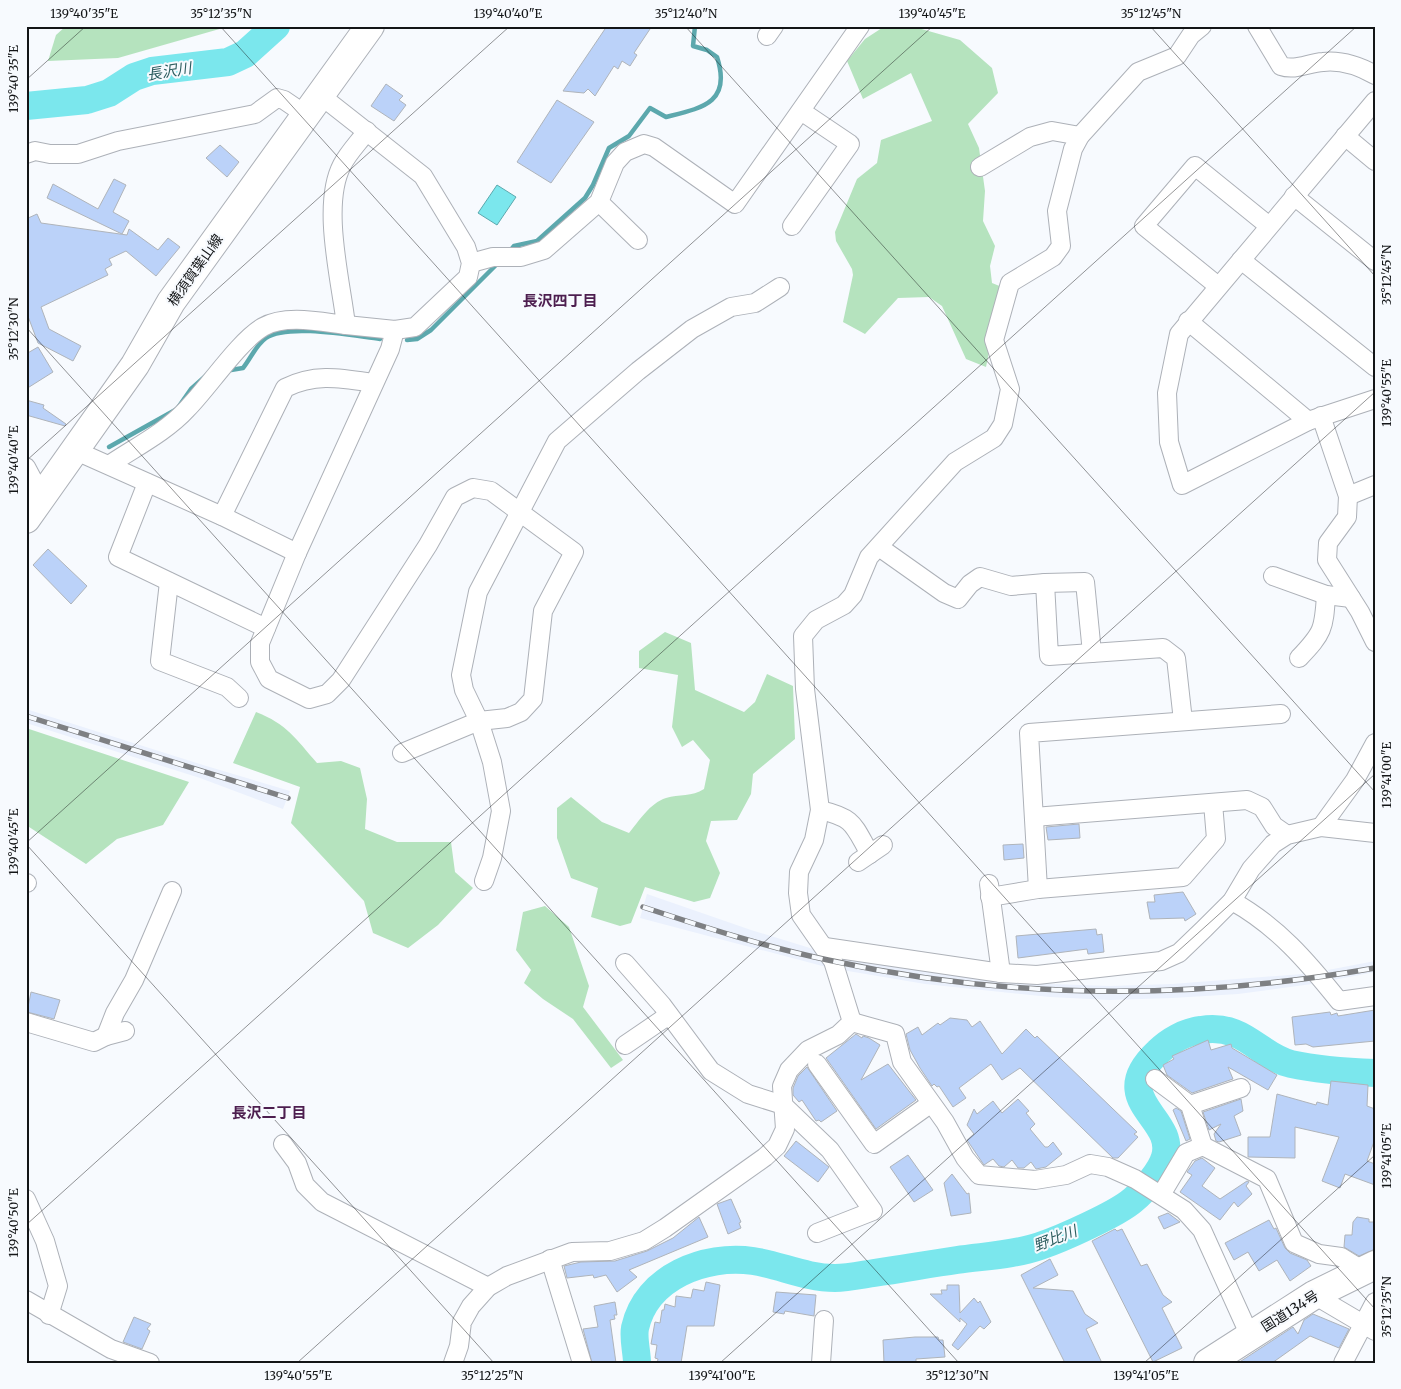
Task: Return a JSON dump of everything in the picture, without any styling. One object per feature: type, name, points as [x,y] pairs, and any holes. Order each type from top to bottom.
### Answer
[{"type":"main road","name":"横須賀葉山線","points":[[26,519],[135,365],[171,302],[370,26]]},
{"type":"main road","name":"国道134号","points":[[1208,1363],[1314,1295],[1368,1267]]},
{"type":"street","points":[[471,263],[493,257],[521,257],[544,250],[599,202],[615,163],[625,152],[644,144],[654,147],[735,204],[860,26]]},
{"type":"street","points":[[852,1022],[846,997],[825,946],[801,915],[798,893],[799,872],[814,840],[820,810],[805,689],[803,636],[816,620],[844,605],[854,595],[869,557],[956,462],[994,438],[1003,424],[1010,389],[994,340],[1010,283],[1053,256],[1061,246],[1058,211],[1073,149],[1080,136],[1138,72],[1177,56],[1191,35],[1202,26]]},
{"type":"street","points":[[1257,26],[1281,66],[1288,69],[1324,62],[1359,66],[1375,75]]},
{"type":"street","points":[[26,154],[34,151],[50,154],[78,154],[118,141],[255,114],[277,98],[313,105],[367,131],[423,176],[466,247],[471,263],[468,277],[415,327],[395,330],[289,321],[263,328],[243,346],[186,411],[109,465]]},
{"type":"street","points":[[1375,101],[1179,334],[1167,392],[1169,442],[1182,485],[1315,419],[1375,399]]},
{"type":"street","points":[[792,226],[850,144],[801,111]]},
{"type":"street","points":[[346,325],[331,210],[334,190],[342,166],[367,131]]},
{"type":"street","points":[[980,167],[1030,137],[1052,131],[1080,136]]},
{"type":"street","points":[[1345,136],[1375,161]]},
{"type":"street","points":[[1218,286],[1144,226],[1195,166],[1269,226]]},
{"type":"street","points":[[1294,196],[1375,261]]},
{"type":"street","points":[[599,202],[638,240]]},
{"type":"street","points":[[1241,260],[1375,367]]},
{"type":"street","points":[[484,881],[492,858],[502,811],[492,762],[479,721],[464,690],[462,675],[478,592],[520,512],[530,488],[557,440],[638,371],[692,330],[731,308],[755,303],[780,286]]},
{"type":"street","points":[[1188,321],[1315,419],[1348,496],[1347,517],[1328,544],[1326,560],[1351,598],[1375,642]]},
{"type":"street","points":[[395,330],[390,348],[297,553],[260,643],[260,662],[269,679],[309,698],[327,694],[341,680],[376,628],[455,496],[473,488],[491,491],[574,552],[543,611],[533,699],[521,712],[507,718],[479,721],[402,753]]},
{"type":"street","points":[[222,516],[284,388],[302,380],[311,379],[338,378],[373,383]]},
{"type":"street","points":[[74,450],[222,516],[297,553]]},
{"type":"street","points":[[26,466],[42,497]]},
{"type":"street","points":[[147,483],[118,557],[266,628]]},
{"type":"street","points":[[1348,496],[1375,485]]},
{"type":"street","points":[[878,547],[944,594],[958,599],[970,584],[980,577],[1011,586],[1085,582],[1092,653]]},
{"type":"street","points":[[1273,576],[1326,595],[1351,598]]},
{"type":"street","points":[[169,582],[160,661],[227,687],[239,698]]},
{"type":"street","points":[[1045,584],[1049,656],[1163,648],[1176,658],[1183,721]]},
{"type":"street","points":[[1299,658],[1320,636],[1324,621],[1326,595]]},
{"type":"street","points":[[1038,890],[1029,732],[1282,714]]},
{"type":"street","points":[[1321,827],[1355,780],[1375,743]]},
{"type":"street","points":[[1034,816],[1247,800],[1262,807],[1274,826],[1287,835]]},
{"type":"street","points":[[1001,973],[989,890],[1038,890],[1184,877],[1216,839],[1213,803]]},
{"type":"street","points":[[820,810],[841,815],[851,822],[870,854]]},
{"type":"street","points":[[825,946],[1001,973],[1037,974],[1161,961],[1179,953],[1232,901],[1251,869],[1273,844],[1287,835],[1321,827],[1375,833]]},
{"type":"street","points":[[106,1036],[115,1013],[134,980],[172,891]]},
{"type":"street","points":[[1232,901],[1256,915],[1294,947],[1339,1001],[1375,996]]},
{"type":"street","points":[[625,963],[669,1015],[711,1071],[748,1094],[784,1105],[830,1150],[873,1211],[817,1232]]},
{"type":"street","points":[[625,1045],[669,1015]]},
{"type":"street","points":[[26,1022],[94,1042],[106,1036],[125,1031]]},
{"type":"street","points":[[852,1022],[895,1034],[902,1062],[930,1104],[946,1122],[965,1158],[979,1175],[1035,1180],[1066,1175],[1090,1164],[1108,1167],[1135,1179],[1184,1210],[1202,1230],[1250,1336]]},
{"type":"street","points":[[453,1363],[459,1346],[462,1322],[471,1306],[488,1287],[507,1276],[572,1252],[610,1251],[644,1241],[734,1180],[777,1146],[785,1129],[782,1086],[789,1070],[808,1050],[838,1035],[852,1022]]},
{"type":"street","points":[[817,1064],[874,1144],[930,1104]]},
{"type":"street","points":[[1155,1079],[1190,1106],[1203,1146],[1267,1180],[1294,1243],[1319,1254],[1341,1257],[1368,1267]]},
{"type":"street","points":[[1190,1106],[1241,1088]]},
{"type":"street","points":[[284,1144],[297,1163],[304,1185],[322,1202],[488,1287]]},
{"type":"street","points":[[1157,1192],[1186,1153],[1203,1146]]},
{"type":"street","points":[[26,1199],[45,1241],[58,1286],[49,1315]]},
{"type":"street","points":[[550,1259],[582,1363]]},
{"type":"street","points":[[1314,1295],[1368,1327]]},
{"type":"street","points":[[26,1300],[122,1358],[150,1363]]},
{"type":"street","points":[[1343,1363],[1368,1327],[1375,1302]]},
{"type":"street","points":[[821,1363],[824,1320]]},
{"type":"shaded area","points":[[26,709],[290,791],[283,809],[200,778],[26,723]]},
{"type":"shaded area","points":[[647,894],[751,930],[823,952],[830,968],[640,918]]},
{"type":"shaded area","points":[[840,956],[989,978],[1051,984],[1110,986],[1172,984],[1303,974],[1312,984],[1238,994],[1172,998],[1110,1000],[1050,997],[925,984],[842,970]]},
{"type":"shaded area","points":[[1375,961],[1375,972],[1333,980],[1328,970]]},
{"type":"green space","points":[[66,26],[230,26],[118,58],[48,61],[56,35]]},
{"type":"green space","points":[[885,26],[911,26],[960,40],[992,68],[998,93],[968,124],[979,148],[985,191],[983,221],[995,246],[990,266],[992,283],[1002,287],[986,367],[966,359],[942,306],[929,297],[898,298],[865,334],[843,322],[853,275],[852,269],[836,241],[835,232],[857,179],[877,163],[881,140],[932,121],[911,73],[863,99],[847,61],[865,39]]},
{"type":"green space","points":[[665,632],[691,643],[695,690],[744,712],[755,702],[767,674],[793,686],[795,739],[753,774],[751,794],[737,820],[711,821],[706,841],[720,873],[710,898],[694,902],[645,887],[631,923],[620,926],[591,917],[598,888],[571,878],[557,838],[557,808],[571,797],[602,822],[629,833],[645,813],[660,800],[699,792],[704,789],[710,760],[693,740],[682,747],[672,727],[678,675],[639,668],[639,651]]},
{"type":"green space","points":[[256,712],[283,727],[297,739],[317,763],[341,761],[360,768],[367,799],[365,829],[397,842],[451,842],[455,872],[473,888],[438,925],[408,948],[373,933],[364,901],[291,823],[300,787],[233,763]]},
{"type":"green space","points":[[26,728],[189,782],[163,825],[117,839],[86,864],[26,825]]},
{"type":"green space","points":[[545,906],[569,927],[589,986],[583,1007],[623,1060],[611,1068],[573,1019],[543,999],[524,983],[531,970],[516,950],[523,912]]},
{"type":"water","points":[[497,185],[516,197],[497,225],[478,213]]},
{"type":"building","points":[[607,26],[652,26],[634,53],[637,55],[630,66],[622,61],[618,69],[614,66],[595,96],[588,89],[584,93],[563,91]]},
{"type":"building","points":[[386,84],[403,96],[399,100],[406,105],[394,121],[371,106]]},
{"type":"building","points":[[557,100],[594,122],[551,183],[517,162]]},
{"type":"building","points":[[220,145],[239,162],[227,177],[206,158]]},
{"type":"building","points":[[114,179],[126,185],[113,212],[129,221],[122,234],[47,198],[53,184],[98,209]]},
{"type":"building","points":[[37,214],[41,223],[127,235],[129,229],[158,250],[168,238],[180,247],[156,276],[126,251],[109,259],[112,265],[105,269],[108,275],[41,307],[49,329],[81,346],[73,361],[38,343],[26,311],[26,219]]},
{"type":"building","points":[[38,347],[53,372],[26,389],[26,354]]},
{"type":"building","points":[[26,400],[44,405],[43,408],[66,424],[65,426],[26,415]]},
{"type":"building","points":[[48,549],[87,586],[71,604],[33,565]]},
{"type":"building","points":[[1079,824],[1080,838],[1048,840],[1046,827]]},
{"type":"building","points":[[1023,844],[1024,858],[1004,860],[1003,845]]},
{"type":"building","points":[[1183,892],[1196,914],[1185,921],[1184,918],[1150,919],[1147,902],[1155,902],[1154,895]]},
{"type":"building","points":[[1096,929],[1097,935],[1102,934],[1104,952],[1088,954],[1087,949],[1018,958],[1016,936]]},
{"type":"building","points":[[31,992],[60,1000],[54,1019],[27,1012]]},
{"type":"building","points":[[1375,1010],[1375,1041],[1313,1047],[1306,1044],[1295,1045],[1292,1017],[1330,1012],[1331,1015],[1337,1013],[1338,1016]]},
{"type":"building","points":[[950,1018],[967,1020],[972,1027],[980,1021],[1002,1054],[1026,1029],[1035,1038],[1037,1036],[1137,1132],[1134,1134],[1138,1137],[1118,1158],[1113,1158],[1020,1068],[1002,1080],[991,1064],[959,1088],[966,1098],[953,1107],[939,1086],[937,1087],[934,1084],[932,1086],[920,1068],[910,1050],[906,1034],[918,1027],[922,1035],[938,1023],[940,1025]]},
{"type":"building","points":[[856,1034],[862,1038],[863,1036],[869,1038],[880,1045],[861,1080],[888,1064],[916,1100],[876,1129],[826,1058]]},
{"type":"building","points":[[1208,1040],[1211,1050],[1231,1044],[1232,1048],[1277,1075],[1268,1090],[1228,1067],[1233,1079],[1192,1093],[1167,1075],[1163,1065],[1174,1059],[1172,1056]]},
{"type":"building","points":[[807,1067],[837,1111],[821,1122],[819,1120],[816,1121],[802,1100],[799,1102],[793,1095],[793,1088],[798,1076]]},
{"type":"building","points":[[1331,1081],[1368,1085],[1367,1106],[1375,1109],[1375,1139],[1367,1161],[1375,1164],[1375,1185],[1345,1174],[1340,1188],[1322,1181],[1339,1137],[1295,1127],[1295,1158],[1248,1157],[1248,1137],[1270,1137],[1277,1094],[1316,1105],[1317,1102],[1328,1105]]},
{"type":"building","points":[[1018,1099],[1029,1111],[1026,1113],[1035,1124],[1030,1129],[1045,1147],[1048,1147],[1053,1142],[1062,1154],[1046,1167],[1036,1169],[1031,1162],[1024,1168],[1018,1168],[1012,1160],[1004,1167],[999,1166],[993,1159],[984,1165],[967,1140],[974,1134],[967,1125],[974,1109],[977,1114],[993,1101],[1002,1113]]},
{"type":"building","points":[[1241,1099],[1243,1111],[1234,1116],[1241,1135],[1219,1142],[1216,1141],[1214,1134],[1221,1124],[1209,1130],[1203,1112]]},
{"type":"building","points":[[1176,1108],[1181,1111],[1190,1139],[1186,1141],[1173,1110]]},
{"type":"building","points":[[796,1141],[829,1167],[818,1182],[784,1156]]},
{"type":"building","points":[[908,1155],[933,1190],[914,1202],[890,1167]]},
{"type":"building","points":[[1202,1158],[1215,1168],[1202,1186],[1220,1199],[1247,1181],[1249,1182],[1246,1186],[1252,1194],[1238,1207],[1234,1202],[1220,1220],[1180,1192],[1192,1175],[1187,1172],[1195,1161]]},
{"type":"building","points":[[952,1174],[967,1194],[969,1193],[971,1213],[951,1216],[944,1183]]},
{"type":"building","points":[[731,1199],[741,1222],[739,1223],[741,1228],[728,1234],[717,1204]]},
{"type":"building","points":[[1168,1213],[1180,1222],[1164,1229],[1158,1217]]},
{"type":"building","points":[[699,1217],[708,1237],[629,1270],[637,1277],[617,1292],[606,1275],[594,1278],[593,1275],[567,1278],[564,1266],[581,1262],[615,1261],[647,1251],[673,1238]]},
{"type":"building","points":[[1357,1217],[1369,1219],[1369,1222],[1375,1222],[1375,1249],[1359,1256],[1344,1247],[1345,1235],[1352,1235],[1353,1222]]},
{"type":"building","points":[[1269,1220],[1274,1229],[1276,1228],[1285,1248],[1290,1253],[1307,1260],[1311,1266],[1290,1281],[1277,1260],[1259,1271],[1248,1252],[1234,1260],[1225,1243]]},
{"type":"building","points":[[1115,1229],[1117,1231],[1122,1229],[1141,1266],[1147,1264],[1163,1295],[1172,1302],[1162,1308],[1182,1348],[1153,1362],[1092,1241]]},
{"type":"building","points":[[1050,1259],[1058,1275],[1033,1288],[1073,1291],[1085,1314],[1098,1323],[1086,1329],[1102,1363],[1065,1363],[1021,1275]]},
{"type":"building","points":[[706,1282],[720,1285],[714,1326],[687,1326],[681,1363],[657,1363],[658,1359],[655,1358],[657,1345],[651,1344],[655,1322],[660,1323],[665,1304],[675,1307],[676,1296],[691,1298],[693,1289],[704,1291]]},
{"type":"building","points":[[947,1285],[959,1285],[960,1313],[974,1298],[978,1303],[980,1301],[991,1322],[984,1329],[980,1326],[958,1350],[952,1345],[967,1324],[960,1318],[960,1322],[930,1294],[942,1294],[941,1290],[947,1290]]},
{"type":"building","points":[[776,1292],[816,1295],[814,1316],[785,1311],[784,1314],[773,1312]]},
{"type":"building","points":[[615,1302],[617,1315],[614,1315],[615,1319],[610,1320],[616,1363],[592,1363],[583,1329],[598,1327],[594,1306]]},
{"type":"building","points":[[1313,1314],[1349,1329],[1339,1348],[1310,1336],[1272,1363],[1238,1363],[1293,1327],[1298,1334],[1304,1320]]},
{"type":"building","points":[[134,1317],[151,1324],[147,1329],[150,1331],[142,1349],[123,1342]]},
{"type":"building","points":[[938,1337],[939,1340],[943,1340],[945,1357],[916,1359],[916,1363],[884,1363],[883,1340]]},
{"type":"waterway","name":"長沢川","points":[[26,106],[87,100],[109,93],[134,77],[152,71],[228,62],[245,54],[276,26]]},
{"type":"waterway","points":[[509,252],[514,246],[537,241],[585,198],[593,185],[609,148],[629,136],[650,108],[666,117],[702,106],[711,101],[717,94],[721,72],[717,57],[707,50],[693,46],[695,26]]},
{"type":"waterway","points":[[407,340],[417,339],[431,330],[498,263]]},
{"type":"waterway","points":[[231,370],[243,368],[256,348],[266,338],[289,331],[338,333],[380,339]]},
{"type":"waterway","points":[[109,447],[177,409],[191,389],[209,373]]},
{"type":"waterway","name":"野比川","points":[[637,1363],[635,1328],[641,1310],[651,1295],[665,1283],[680,1273],[697,1266],[716,1261],[753,1261],[814,1276],[849,1277],[1030,1249],[1074,1232],[1125,1206],[1152,1180],[1165,1157],[1166,1143],[1162,1131],[1146,1108],[1140,1096],[1138,1083],[1144,1069],[1158,1052],[1167,1044],[1183,1035],[1201,1030],[1216,1029],[1229,1031],[1250,1041],[1279,1060],[1291,1064],[1312,1068],[1375,1073]]},
{"type":"railway","points":[[26,716],[288,798]]},
{"type":"railway","points":[[643,907],[758,943],[804,955],[896,973],[964,983],[1032,989],[1101,991],[1238,986],[1375,968]]},
{"type":"district","name":"長沢四丁目","points":[[560,300]]},
{"type":"district","name":"長沢二丁目","points":[[269,1112]]}]
